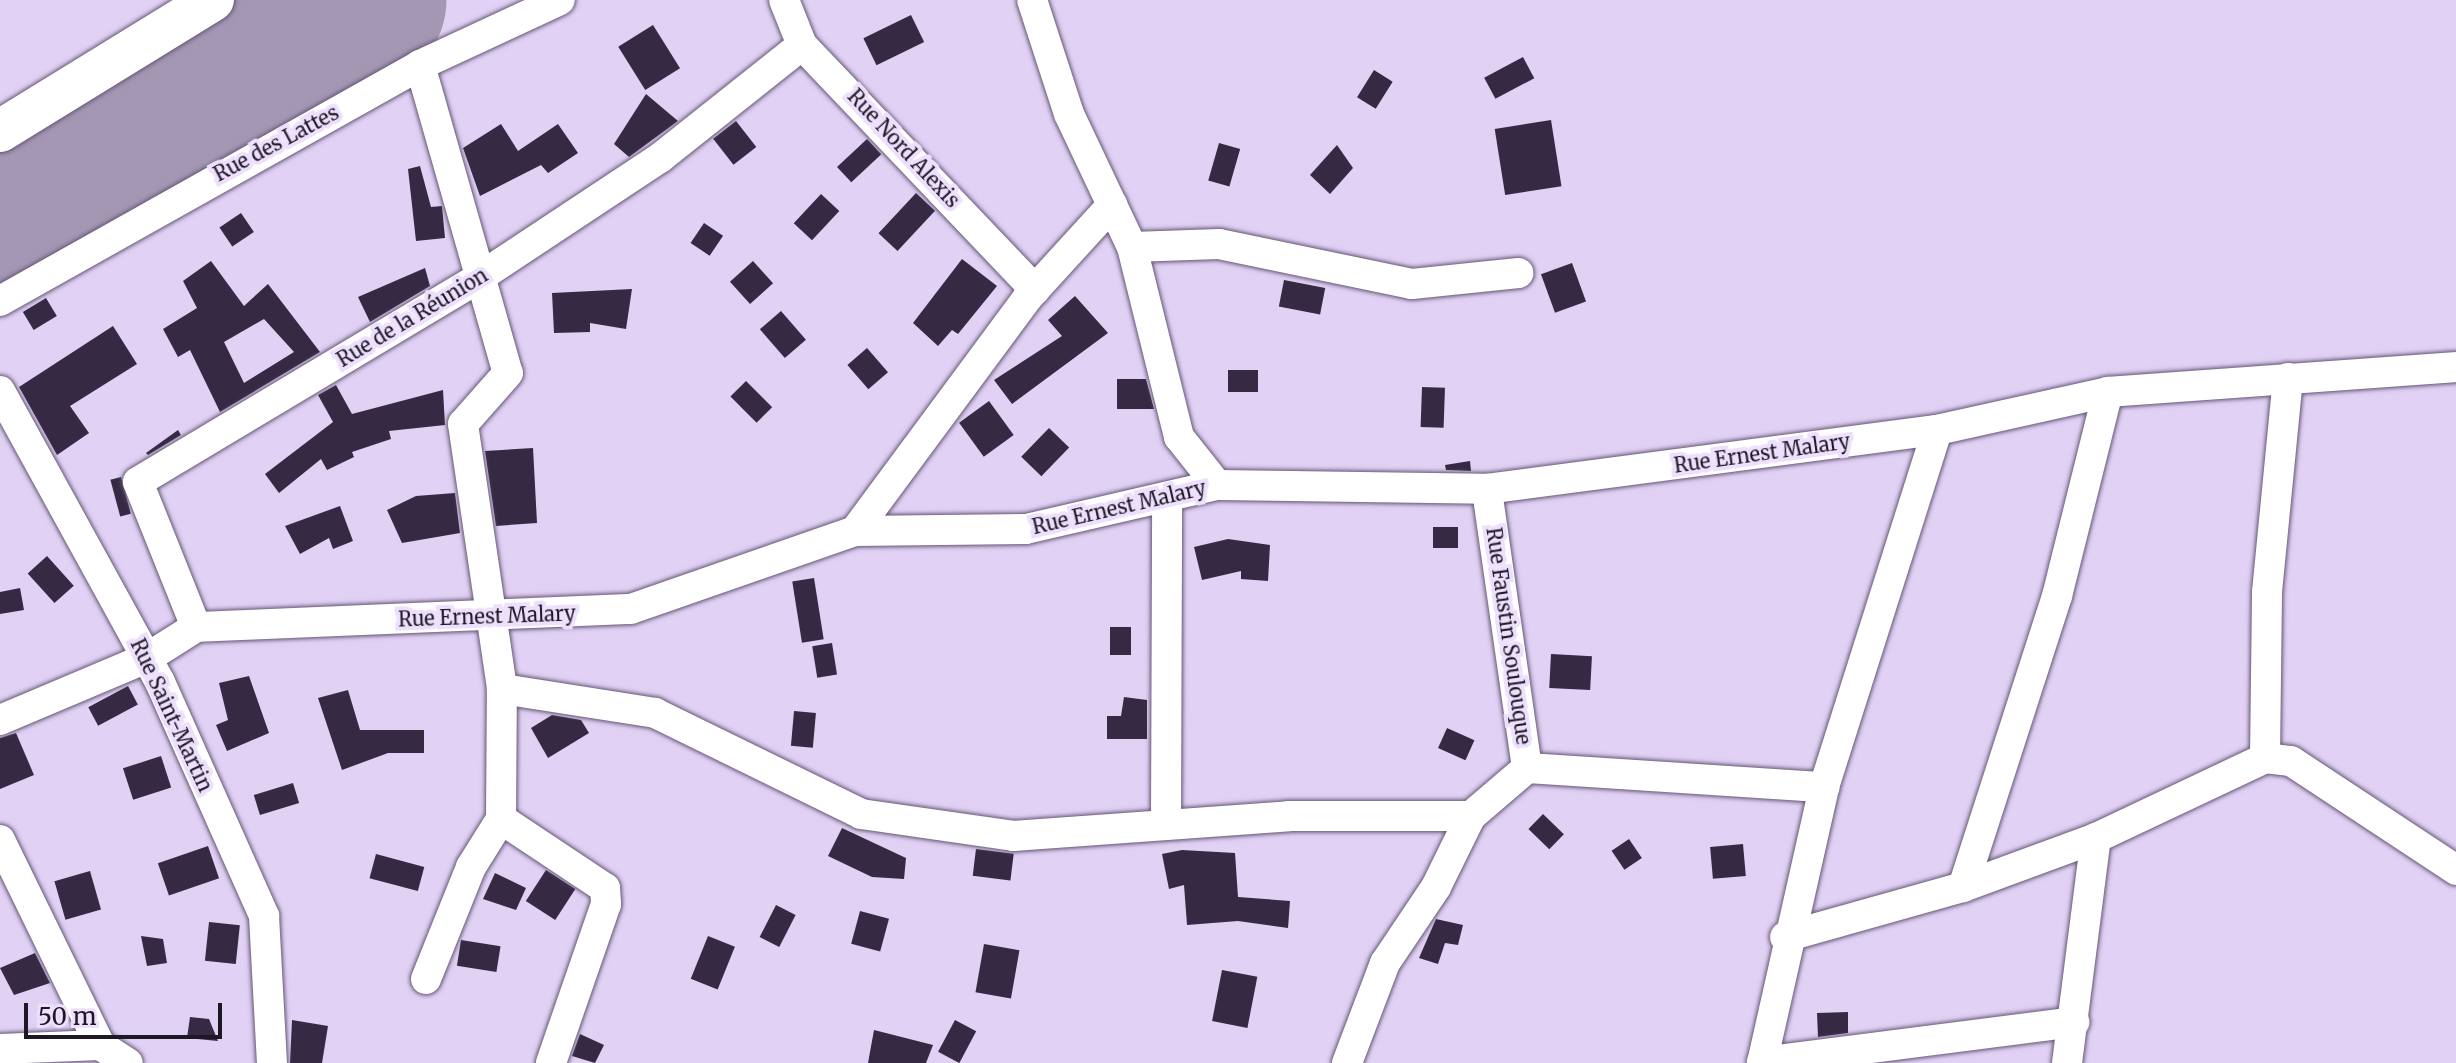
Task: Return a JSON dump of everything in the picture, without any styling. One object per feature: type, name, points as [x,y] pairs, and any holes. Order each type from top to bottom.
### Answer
[{"type":"main road","points":[[0,131],[213,0]]},
{"type":"street","name":"Rue des Lattes","points":[[0,301],[420,65],[560,0]]},
{"type":"street","name":"Rue Nord Alexis","points":[[784,0],[802,45],[1035,290]]},
{"type":"street","points":[[1032,0],[1069,114],[1132,247],[1175,426],[1217,485]]},
{"type":"street","name":"Rue de la Réunion","points":[[196,627],[138,482],[480,277],[660,158],[802,45]]},
{"type":"street","points":[[420,65],[508,373],[463,424],[502,689],[501,819],[471,867],[426,979]]},
{"type":"street","points":[[855,531],[911,447],[1035,290],[1112,205]]},
{"type":"street","points":[[1132,247],[1219,244],[1412,284],[1518,273]]},
{"type":"street","name":"Rue Ernest Malary","points":[[196,627],[631,609],[855,531],[1026,529],[1217,485],[1487,489],[1937,430],[2108,392],[2456,367]]},
{"type":"street","points":[[2265,758],[2267,592],[2288,378]]},
{"type":"street","name":"Rue Saint-Martin","points":[[0,391],[147,658],[264,916],[272,1063]]},
{"type":"street","points":[[1963,887],[2057,596],[2108,392]]},
{"type":"street","points":[[1937,430],[1824,787],[1785,937],[1762,1063],[2074,1022]]},
{"type":"street","name":"Rue Faustin Soulouque","points":[[1347,1063],[1385,963],[1436,887],[1471,816],[1527,768],[1487,489]]},
{"type":"street","points":[[1166,825],[1167,497]]},
{"type":"street","points":[[0,720],[147,658],[196,627]]},
{"type":"street","points":[[502,689],[655,713],[861,814],[1013,836],[1166,825],[1471,816]]},
{"type":"street","points":[[1785,937],[1963,887],[2096,838],[2265,758],[2291,761],[2456,870]]},
{"type":"street","points":[[1527,768],[1824,787]]},
{"type":"street","points":[[501,819],[605,888],[606,904],[551,1063]]},
{"type":"street","points":[[2067,1063],[2096,838]]},
{"type":"street","points":[[0,840],[100,1045],[128,1063]]},
{"type":"street","points":[[0,1049],[100,1045]]},
{"type":"building","points":[[911,15],[924,42],[877,65],[863,38]]},
{"type":"building","points":[[653,25],[680,68],[645,90],[618,47]]},
{"type":"building","points":[[1523,57],[1534,78],[1495,99],[1484,78]]},
{"type":"building","points":[[1374,70],[1393,82],[1376,109],[1357,97]]},
{"type":"building","points":[[646,94],[678,121],[629,157],[614,144]]},
{"type":"building","points":[[1551,120],[1561,186],[1505,195],[1495,129]]},
{"type":"building","points":[[736,121],[756,147],[733,165],[713,139]]},
{"type":"building","points":[[501,124],[518,151],[558,124],[578,153],[548,173],[541,165],[480,196],[463,148]]},
{"type":"building","points":[[867,139],[881,154],[851,182],[837,167]]},
{"type":"building","points":[[1219,143],[1240,149],[1229,187],[1208,180]]},
{"type":"building","points":[[1337,145],[1353,168],[1330,194],[1310,175]]},
{"type":"building","points":[[420,166],[431,207],[442,206],[445,238],[416,241],[408,169]]},
{"type":"building","points":[[916,193],[935,211],[898,251],[878,233]]},
{"type":"building","points":[[821,194],[839,211],[812,240],[794,223]]},
{"type":"building","points":[[241,213],[254,232],[232,247],[219,228]]},
{"type":"building","points":[[704,223],[723,236],[710,256],[691,243]]},
{"type":"building","points":[[962,259],[997,286],[958,334],[952,330],[938,346],[913,323]]},
{"type":"building","points":[[211,261],[244,306],[268,284],[320,352],[220,412],[190,350],[178,357],[163,329],[197,308],[183,281]],"holes":[[[264,319],[294,352],[244,383],[224,342]]]},
{"type":"building","points":[[753,261],[773,283],[750,304],[730,282]]},
{"type":"building","points":[[1572,263],[1586,302],[1555,313],[1541,274]]},
{"type":"building","points":[[425,268],[430,286],[370,322],[358,297]]},
{"type":"building","points":[[1284,280],[1325,288],[1320,315],[1279,307]]},
{"type":"building","points":[[632,289],[626,329],[590,323],[590,332],[554,333],[552,293]]},
{"type":"building","points":[[1075,296],[1108,333],[1012,404],[994,380],[1062,336],[1048,320]]},
{"type":"building","points":[[46,298],[57,316],[34,330],[23,312]]},
{"type":"building","points":[[781,311],[806,340],[785,358],[760,329]]},
{"type":"building","points":[[113,326],[137,364],[70,406],[89,433],[57,455],[19,387]]},
{"type":"building","points":[[867,348],[888,372],[868,389],[847,365]]},
{"type":"building","points":[[1228,370],[1258,370],[1258,392],[1228,392]]},
{"type":"building","points":[[1117,379],[1146,379],[1154,409],[1117,409]]},
{"type":"building","points":[[746,381],[772,407],[757,423],[730,397]]},
{"type":"building","points":[[336,385],[352,414],[443,390],[445,425],[389,431],[391,439],[352,452],[354,457],[327,470],[321,459],[279,493],[265,474],[333,422],[318,395]]},
{"type":"building","points":[[1422,387],[1445,388],[1444,428],[1421,427]]},
{"type":"building","points":[[989,401],[1014,435],[984,457],[959,423]]},
{"type":"building","points":[[1049,428],[1069,447],[1041,476],[1021,457]]},
{"type":"building","points":[[178,430],[181,435],[148,455],[146,453]]},
{"type":"building","points":[[533,448],[537,523],[496,526],[485,451]]},
{"type":"building","points":[[1470,461],[1471,471],[1446,470],[1445,465]]},
{"type":"building","points":[[121,477],[131,514],[120,517],[110,480]]},
{"type":"building","points":[[455,493],[460,533],[402,543],[387,510],[416,496]]},
{"type":"building","points":[[340,506],[353,541],[333,549],[329,538],[300,554],[285,526]]},
{"type":"building","points":[[1433,527],[1458,527],[1458,548],[1433,548]]},
{"type":"building","points":[[1228,539],[1270,545],[1268,581],[1241,579],[1241,571],[1202,580],[1194,547]]},
{"type":"building","points":[[47,556],[74,586],[54,603],[28,573]]},
{"type":"building","points":[[814,578],[824,639],[802,643],[792,581]]},
{"type":"building","points":[[20,588],[24,610],[0,614],[0,592]]},
{"type":"building","points":[[1110,627],[1131,627],[1131,655],[1110,655]]},
{"type":"building","points":[[832,643],[837,675],[817,678],[812,646]]},
{"type":"building","points":[[1551,654],[1592,656],[1590,690],[1549,688]]},
{"type":"building","points":[[249,676],[269,733],[227,751],[216,725],[228,720],[219,683]]},
{"type":"building","points":[[128,686],[138,705],[98,726],[88,707]]},
{"type":"building","points":[[348,690],[360,730],[424,730],[424,753],[388,753],[342,770],[318,698]]},
{"type":"building","points":[[1124,697],[1147,700],[1147,739],[1107,739],[1107,716],[1121,716]]},
{"type":"building","points":[[794,711],[816,713],[813,748],[791,746]]},
{"type":"building","points":[[552,715],[581,720],[589,733],[548,758],[531,728]]},
{"type":"building","points":[[1447,728],[1474,740],[1465,760],[1438,748]]},
{"type":"building","points":[[16,733],[34,775],[0,789],[0,738]]},
{"type":"building","points":[[161,756],[171,787],[133,800],[123,768]]},
{"type":"building","points":[[293,783],[299,803],[260,815],[254,795]]},
{"type":"building","points":[[1543,814],[1564,834],[1549,849],[1528,829]]},
{"type":"building","points":[[842,828],[906,858],[904,879],[872,877],[828,856]]},
{"type":"building","points":[[1629,839],[1642,858],[1624,870],[1612,851]]},
{"type":"building","points":[[1743,844],[1746,876],[1713,879],[1710,847]]},
{"type":"building","points":[[208,846],[219,878],[169,895],[158,863]]},
{"type":"building","points":[[976,849],[1014,854],[1010,880],[973,876]]},
{"type":"building","points":[[1182,850],[1235,853],[1238,897],[1290,901],[1288,928],[1238,921],[1187,925],[1184,885],[1169,889],[1162,854]]},
{"type":"building","points":[[376,854],[424,867],[418,891],[370,878]]},
{"type":"building","points":[[546,870],[575,889],[555,920],[526,901]]},
{"type":"building","points":[[90,871],[101,909],[65,920],[54,881]]},
{"type":"building","points":[[495,873],[526,888],[516,910],[483,899]]},
{"type":"building","points":[[776,905],[796,915],[779,947],[760,937]]},
{"type":"building","points":[[860,911],[889,919],[880,952],[851,944]]},
{"type":"building","points":[[1436,919],[1463,925],[1458,945],[1445,943],[1438,964],[1419,958]]},
{"type":"building","points":[[209,922],[240,925],[236,964],[205,961]]},
{"type":"building","points":[[141,936],[163,939],[167,963],[147,966]]},
{"type":"building","points":[[708,936],[735,947],[718,990],[691,979]]},
{"type":"building","points":[[461,940],[501,946],[496,972],[457,966]]},
{"type":"building","points":[[984,944],[1019,950],[1011,999],[975,992]]},
{"type":"building","points":[[35,953],[50,983],[14,995],[0,968]]},
{"type":"building","points":[[1222,970],[1257,977],[1247,1028],[1212,1021]]},
{"type":"building","points":[[1848,1012],[1848,1033],[1818,1037],[1817,1013]]},
{"type":"building","points":[[190,1017],[209,1019],[218,1041],[187,1038]]},
{"type":"building","points":[[292,1020],[328,1026],[322,1063],[290,1063]]},
{"type":"building","points":[[955,1020],[976,1031],[959,1063],[938,1052]]},
{"type":"building","points":[[874,1030],[933,1045],[926,1063],[868,1063]]},
{"type":"building","points":[[580,1034],[604,1045],[595,1063],[572,1056]]},
{"type":"runway","points":[[0,209],[357,0]]}]
